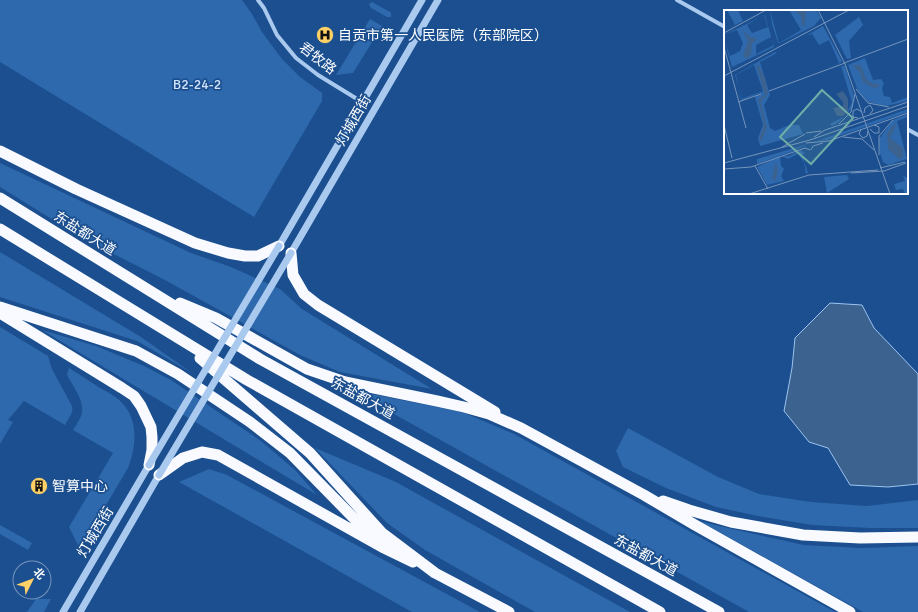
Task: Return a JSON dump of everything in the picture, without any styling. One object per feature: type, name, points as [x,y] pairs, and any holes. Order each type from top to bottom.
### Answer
[{"type":"highway","points":[[0,151],[76,189],[195,243],[228,253],[245,256],[258,256],[279,246]]},
{"type":"highway","name":"东盐都大道","points":[[0,198],[260,359],[719,612]]},
{"type":"highway","points":[[0,229],[247,380],[660,612]]},
{"type":"highway","points":[[291,253],[293,275],[304,294],[318,305],[521,428],[644,495],[695,526],[850,612]]},
{"type":"highway","points":[[150,291],[216,318],[307,369],[345,382],[464,407],[489,414],[521,428]]},
{"type":"highway","points":[[0,307],[136,351],[178,374],[250,422],[290,453],[382,547]]},
{"type":"highway","points":[[0,313],[134,396],[141,406],[151,427],[152,450],[149,465]]},
{"type":"highway","points":[[172,334],[310,454],[382,532],[435,572]]},
{"type":"highway","points":[[159,475],[183,458],[202,452],[218,455],[382,547],[435,572],[509,612]]},
{"type":"highway","points":[[644,495],[731,522],[803,535],[860,538],[918,537]]},
{"type":"street","name":"君牧路","points":[[258,0],[264,8],[277,35],[296,58],[318,75],[362,102]]},
{"type":"street","name":"灯城西街","points":[[63,612],[422,0]]},
{"type":"street","name":"灯城西街","points":[[80,612],[438,0]]},
{"type":"street","points":[[677,0],[724,26]]},
{"type":"street","points":[[908,130],[918,135]]},
{"type":"green space","name":"B2-24-2","points":[[0,0],[242,0],[262,32],[282,59],[300,77],[322,93],[322,101],[254,217],[0,62]]},
{"type":"green space","points":[[372,2],[390,12],[391,17],[387,17],[371,8],[369,4]]},
{"type":"green space","points":[[370,19],[382,26],[353,73],[336,75]]},
{"type":"green space","points":[[0,163],[191,253],[231,267],[280,289],[302,309],[432,389],[340,372],[300,355],[165,280],[84,239],[0,187]]},
{"type":"green space","points":[[0,252],[141,337],[192,373],[137,341],[0,297]]},
{"type":"green space","points":[[0,327],[48,356],[52,369],[72,406],[71,414],[65,425],[24,401],[8,420],[13,422],[0,444]]},
{"type":"green space","points":[[42,330],[96,346],[144,366],[171,380],[261,441],[295,470],[317,495]]},
{"type":"green space","points":[[69,368],[121,401],[132,419],[134,427],[133,452],[128,468],[80,549],[69,527],[113,453],[73,430],[81,416],[82,406],[79,396],[68,377],[67,374]]},
{"type":"green space","points":[[351,390],[462,412],[514,434],[835,612],[749,612]]},
{"type":"green space","points":[[628,428],[718,477],[759,494],[811,502],[867,506],[918,500],[918,528],[870,528],[812,525],[716,507],[666,488],[623,467],[616,451]]},
{"type":"green space","points":[[315,448],[396,482],[630,612],[535,612],[425,550],[387,523]]},
{"type":"green space","points":[[209,469],[227,475],[480,612],[412,612],[179,482]]},
{"type":"green space","points":[[699,521],[804,545],[862,548],[918,546],[918,612],[863,612]]},
{"type":"green space","points":[[0,525],[32,543],[28,550],[0,534]]},
{"type":"green space","points":[[35,600],[50,600],[44,612],[27,612]]},
{"type":"shaded area","points":[[830,303],[862,305],[874,328],[918,374],[918,484],[888,487],[850,485],[828,448],[809,442],[784,411],[792,368],[795,338]]},
{"type":"place","name":"自贡市第一人民医院（东部院区）","points":[[325,35]]},
{"type":"place","name":"智算中心","points":[[39,486]]}]
